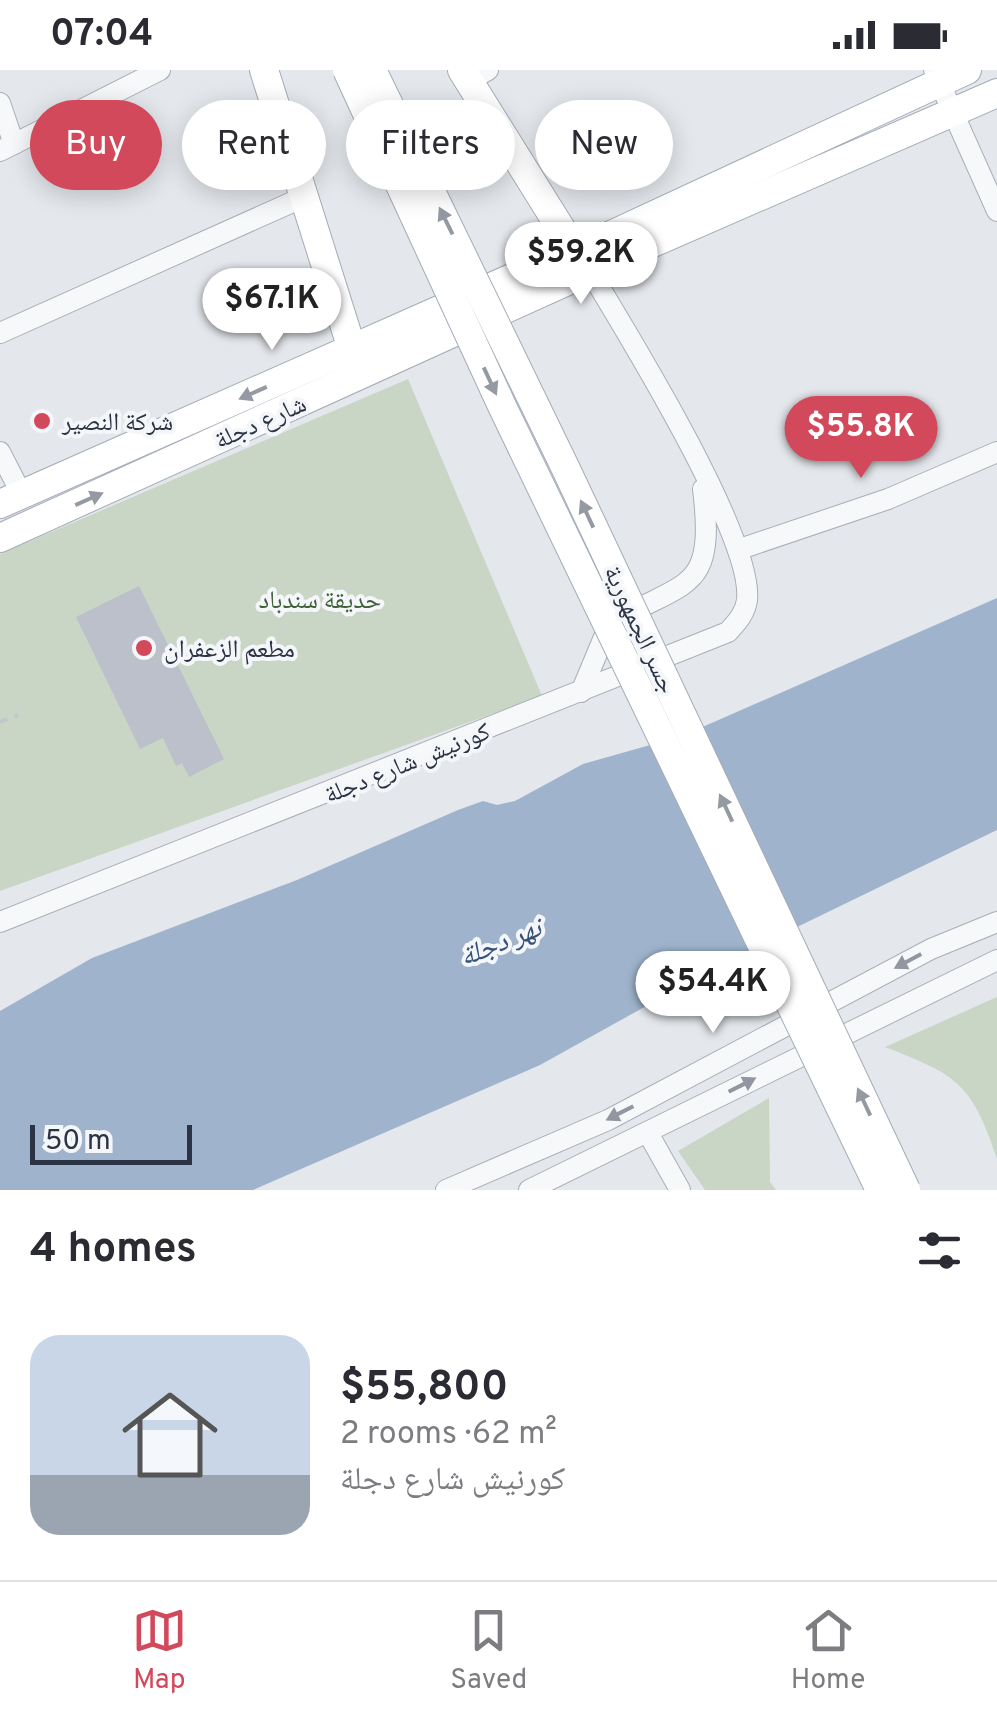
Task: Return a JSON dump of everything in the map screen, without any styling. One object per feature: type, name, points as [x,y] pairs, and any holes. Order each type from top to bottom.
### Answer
[{"type":"main road","points":[[264,70],[352,349]]},
{"type":"main road","name":"جسر الجمهورية","points":[[347,70],[502,406],[880,1190]]},
{"type":"main road","name":"جسر الجمهورية","points":[[372,70],[574,484],[906,1190]]},
{"type":"main road","points":[[580,262],[937,76],[967,70]]},
{"type":"main road","points":[[473,74],[580,262]]},
{"type":"main road","points":[[580,262],[997,93]]},
{"type":"main road","name":"شارع دجلة","points":[[11,499],[352,349],[580,262]]},
{"type":"main road","name":"شارع دجلة","points":[[0,538],[580,262]]},
{"type":"main road","points":[[11,499],[40,522]]},
{"type":"street","points":[[0,103],[7,147],[160,70]]},
{"type":"street","points":[[937,76],[997,211]]},
{"type":"street","points":[[0,332],[306,196]]},
{"type":"street","name":"كورنيش شارع دجلة","points":[[0,922],[728,632],[742,618],[747,598],[740,549],[651,372],[580,262]]},
{"type":"street","points":[[0,452],[11,499]]},
{"type":"street","points":[[740,549],[888,498],[997,452]]},
{"type":"street","points":[[581,692],[609,625],[678,591],[704,560],[709,537],[701,473]]},
{"type":"street","points":[[446,1190],[608,1120],[932,949],[997,922]]},
{"type":"street","points":[[529,1190],[997,960]]},
{"type":"street","points":[[648,1132],[680,1190]]},
{"type":"path","points":[[0,722],[18,714]]},
{"type":"green space","name":"حديقة سندباد","points":[[408,379],[542,696],[0,891],[0,554]]},
{"type":"green space","points":[[997,997],[997,1159],[979,1113],[959,1085],[929,1066],[885,1047]]},
{"type":"green space","points":[[769,1098],[770,1182],[776,1190],[705,1190],[678,1151]]},
{"type":"water","name":"نهر دجلة","points":[[997,598],[997,830],[729,960],[540,1065],[253,1190],[0,1190],[0,1011],[92,958],[297,880],[458,810],[483,801],[497,805],[515,801],[583,764],[682,736]]},
{"type":"building","points":[[139,586],[224,759],[189,777],[182,763],[176,766],[163,738],[140,749],[76,617]]},
{"type":"place","name":"شركة النصير","points":[[42,421]]},
{"type":"place","name":"مطعم الزعفران","points":[[144,648]]}]
